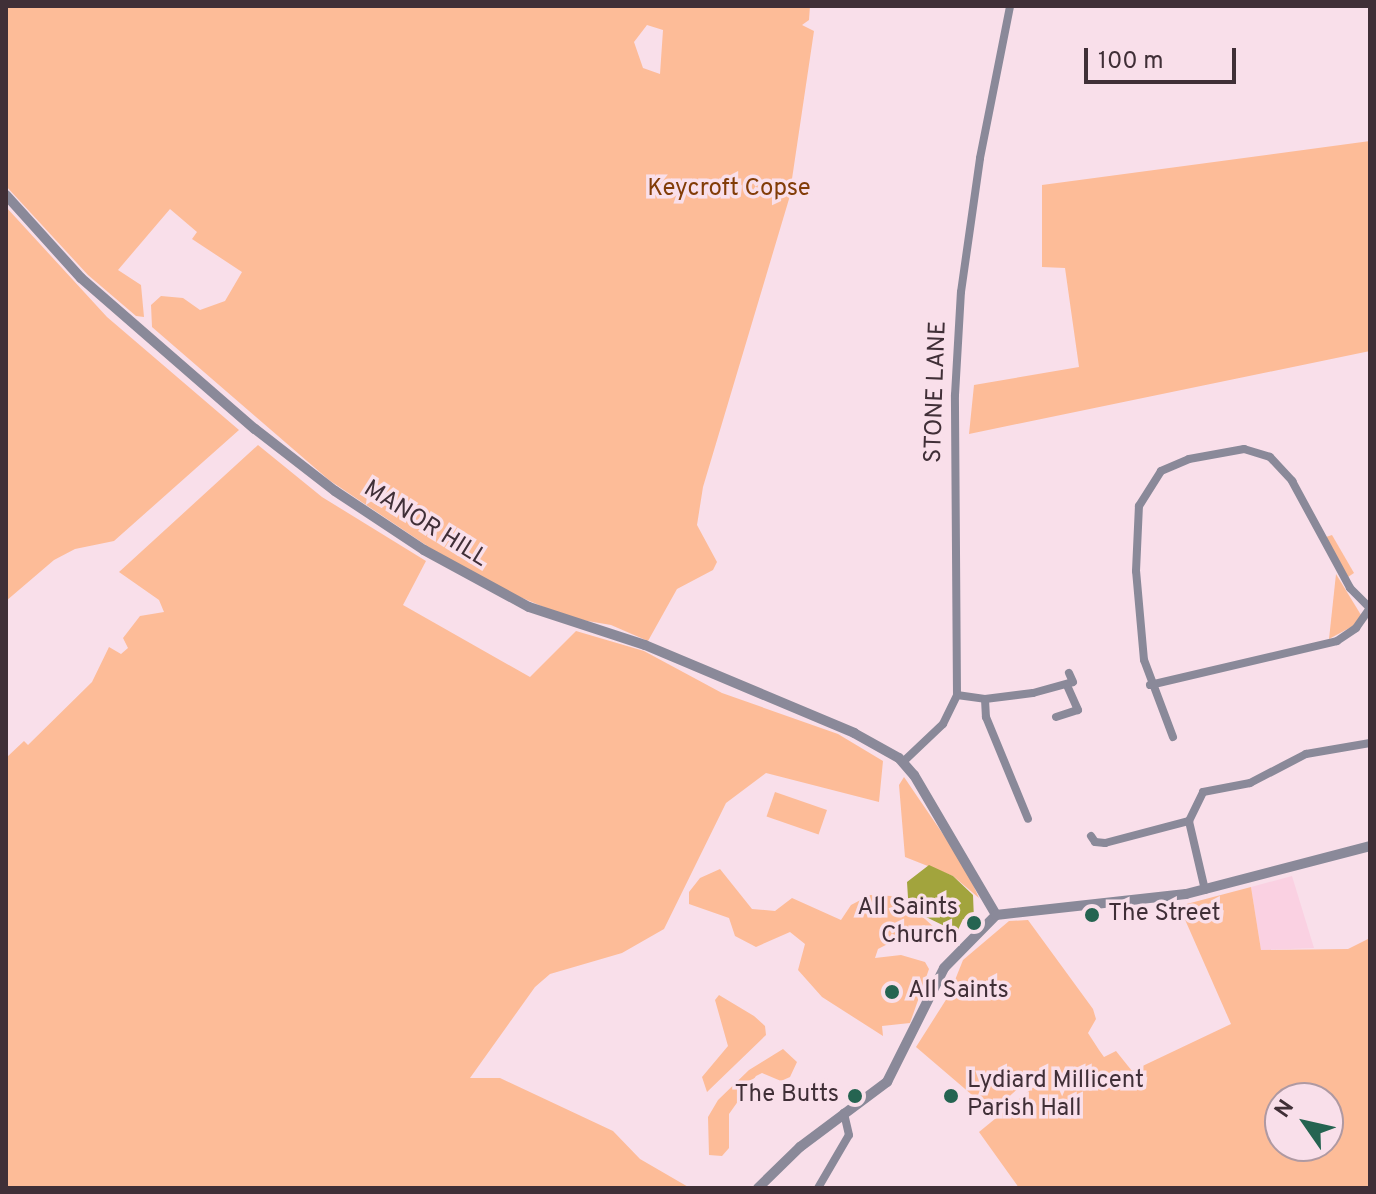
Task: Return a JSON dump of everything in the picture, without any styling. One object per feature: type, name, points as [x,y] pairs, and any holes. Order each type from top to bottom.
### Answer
[{"type":"street","name":"STONE LANE","points":[[957,695],[955,395],[961,292],[980,158],[1010,6]]},
{"type":"street","name":"MANOR HILL","points":[[6,195],[81,278],[255,429],[335,491],[424,550],[529,607],[645,645],[854,733],[903,762]]},
{"type":"street","points":[[1150,685],[1337,641],[1356,628],[1370,608],[1350,588],[1292,481],[1270,457],[1244,449],[1174,463],[1144,491],[1137,526],[1139,626],[1150,685],[1173,737]]},
{"type":"street","points":[[996,915],[903,762],[943,724],[957,695],[985,699],[1067,685],[1073,682],[1069,673]]},
{"type":"street","points":[[1056,717],[1078,710],[1067,685]]},
{"type":"street","points":[[985,699],[986,717],[1028,819]]},
{"type":"street","points":[[1205,890],[1189,821],[1194,801],[1207,790],[1250,783],[1306,754],[1370,743]]},
{"type":"street","points":[[1091,836],[1095,842],[1105,843],[1189,821]]},
{"type":"street","points":[[758,1188],[844,1113],[891,1077],[944,968],[996,915],[1205,890],[1370,846]]},
{"type":"street","points":[[818,1188],[849,1135],[844,1113]]},
{"type":"shaded area","points":[[929,865],[953,876],[973,895],[974,920],[963,919],[957,932],[926,917],[908,898],[907,882]]},
{"type":"shaded area","points":[[1292,876],[1314,948],[1261,950],[1251,887]]},
{"type":"green space","name":"Keycroft Copse","points":[[6,6],[810,6],[809,20],[802,25],[814,31],[789,199],[703,487],[697,525],[717,562],[713,570],[677,589],[648,641],[611,625],[570,618],[475,578],[329,480],[152,327],[151,305],[161,296],[183,298],[200,310],[225,301],[242,272],[192,239],[197,232],[170,209],[118,270],[141,285],[144,317],[136,316],[88,275],[6,186]],"holes":[[[647,25],[663,30],[660,74],[643,68],[634,42]]]},
{"type":"green space","points":[[1370,141],[1370,351],[969,434],[974,385],[1079,367],[1065,268],[1042,267],[1042,185]]},
{"type":"green space","points":[[6,207],[107,317],[239,430],[114,541],[75,549],[54,560],[6,601]]},
{"type":"green space","points":[[258,445],[322,497],[426,561],[403,605],[530,677],[576,631],[644,651],[722,693],[838,734],[883,761],[879,802],[766,773],[726,803],[664,929],[622,953],[550,974],[535,987],[470,1078],[500,1078],[613,1131],[640,1159],[690,1188],[6,1188],[6,758],[24,741],[28,745],[92,682],[109,647],[121,654],[128,648],[123,638],[140,616],[164,612],[159,600],[119,572]]},
{"type":"green space","points":[[1332,535],[1354,573],[1348,577],[1326,537]]},
{"type":"green space","points":[[1336,574],[1361,615],[1353,626],[1329,639]]},
{"type":"green space","points":[[904,777],[964,865],[979,898],[953,876],[905,857],[899,785]]},
{"type":"green space","points":[[775,792],[827,810],[819,834],[767,817]]},
{"type":"green space","points":[[720,869],[752,909],[775,911],[792,898],[841,920],[851,905],[870,895],[891,896],[925,919],[937,930],[938,942],[909,933],[878,949],[875,958],[901,955],[925,962],[929,969],[910,1023],[882,1026],[883,1036],[822,997],[798,970],[805,944],[790,932],[756,947],[735,936],[729,918],[689,904],[689,892],[700,878]]},
{"type":"green space","points":[[1251,887],[1261,950],[1348,949],[1370,938],[1370,1188],[1019,1188],[979,1132],[1041,1081],[1034,1074],[992,1112],[916,1047],[949,995],[963,960],[1009,921],[1028,920],[1093,1009],[1096,1019],[1088,1033],[1099,1050],[1104,1057],[1116,1051],[1132,1071],[1231,1024],[1179,906]]},
{"type":"green space","points":[[719,995],[754,1016],[765,1026],[766,1035],[707,1092],[702,1077],[728,1046],[715,1000]]},
{"type":"green space","points":[[783,1049],[797,1062],[790,1077],[781,1081],[762,1073],[756,1076],[729,1114],[729,1148],[722,1156],[709,1155],[708,1117],[718,1100],[749,1070]]},
{"type":"place","name":"The Street","points":[[1092,915]]},
{"type":"place","name":"All Saints Church","points":[[974,923]]},
{"type":"place","name":"All Saints","points":[[892,992]]},
{"type":"place","name":"The Butts","points":[[855,1096]]},
{"type":"place","name":"Lydiard Millicent Parish Hall","points":[[951,1096]]}]
